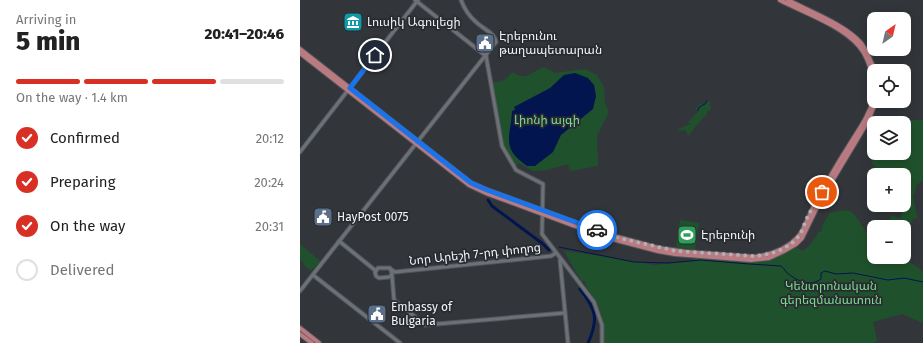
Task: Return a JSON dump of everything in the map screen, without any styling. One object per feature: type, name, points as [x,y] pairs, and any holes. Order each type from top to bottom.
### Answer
[{"type":"main road","points":[[780,0],[835,28],[854,40],[864,53],[868,64]]},
{"type":"main road","points":[[788,0],[837,26],[856,38],[864,48],[872,64]]},
{"type":"main road","points":[[300,49],[349,90]]},
{"type":"main road","points":[[300,53],[471,183],[612,239],[675,254],[751,260],[773,257],[790,248],[802,238],[820,201],[871,116],[874,108]]},
{"type":"main road","points":[[542,212],[606,234],[658,248],[686,252],[754,256],[771,254],[787,246],[800,234],[815,203],[868,116],[871,108]]},
{"type":"main road","points":[[300,328],[319,343]]},
{"type":"main road","points":[[300,334],[312,343]]},
{"type":"street","points":[[300,152],[417,0],[486,57],[502,146],[516,170],[542,184],[542,234],[594,302],[602,325],[602,343]]},
{"type":"street","points":[[300,291],[486,57],[496,42],[494,36],[476,23],[461,0]]},
{"type":"street","points":[[339,241],[376,269],[376,275],[379,278],[392,274],[394,300],[425,325],[564,314]]},
{"type":"street","name":"Նոր Արեշի 7-րդ փողոց","points":[[376,269],[388,268],[392,274],[551,256],[556,253]]},
{"type":"street","points":[[560,258],[564,314],[568,343]]},
{"type":"street","points":[[561,268],[567,268]]},
{"type":"street","points":[[313,275],[400,343]]},
{"type":"green space","name":"Լիոնի այգի","points":[[544,67],[555,73],[585,69],[597,75],[604,87],[605,103],[609,112],[597,135],[598,166],[570,171],[568,164],[547,170],[533,171],[519,163],[516,166],[503,146],[492,82],[504,80],[512,72],[518,75],[526,76]]},
{"type":"green space","points":[[711,101],[709,105],[711,107],[710,111],[708,110],[707,114],[688,136],[686,131],[678,131],[679,129],[692,123],[687,123],[699,111],[696,109],[698,105]]},
{"type":"green space","points":[[911,120],[923,120],[923,180],[916,186],[915,193],[913,195],[917,218],[913,219],[911,222],[911,220],[889,220],[892,215],[897,218],[901,217],[902,212],[911,212],[911,168],[875,168],[871,162],[874,160],[911,160]]},
{"type":"green space","name":"Կենտրոնական գերեզմանատուն","points":[[845,210],[854,214],[867,233],[867,264],[911,263],[923,272],[923,323],[902,314],[873,322],[877,341],[873,343],[604,343],[604,331],[597,303],[587,288],[585,281],[582,281],[564,251],[654,265],[693,261],[694,259],[752,261],[768,259],[777,257],[796,247],[802,251],[805,250],[819,231],[821,232],[823,224],[830,213]]},
{"type":"green space","name":"Էրեբունի","points":[[680,220],[699,223],[695,250],[676,247]]},
{"type":"green space","points":[[300,244],[320,261],[311,271],[300,260]]},
{"type":"shaded area","points":[[575,73],[588,78],[594,85],[596,96],[593,109],[561,135],[553,152],[535,166],[527,166],[513,153],[510,147],[509,135],[512,111],[515,110],[514,107],[550,88],[564,75]]},
{"type":"waterway","points":[[698,110],[699,107],[707,101]]},
{"type":"waterway","points":[[488,200],[492,206],[549,250]]},
{"type":"waterway","points":[[559,247],[634,262],[668,263],[701,260],[749,264]]},
{"type":"waterway","points":[[750,264],[781,266],[787,273],[801,281],[810,283],[821,279],[821,273],[825,271],[836,274],[853,273],[888,280],[904,278],[923,282]]},
{"type":"waterway","points":[[580,289],[590,302],[594,314],[594,327],[588,343]]},
{"type":"way so far","points":[[597,230],[619,238],[676,251],[762,256],[782,249],[797,238],[822,192]]},
{"type":"place","name":"Լուսիկ Ագուլեցի","points":[[353,22]]},
{"type":"place","name":"Էրեբունու թաղապետարան","points":[[485,43]]},
{"type":"place","name":"HayPost 0075","points":[[323,217]]},
{"type":"place","name":"Էրեբունի","points":[[687,235]]},
{"type":"place","name":"Embassy of Bulgaria","points":[[377,314]]},
{"type":"route","points":[[375,55],[350,88],[465,179],[487,190],[597,230]]}]
